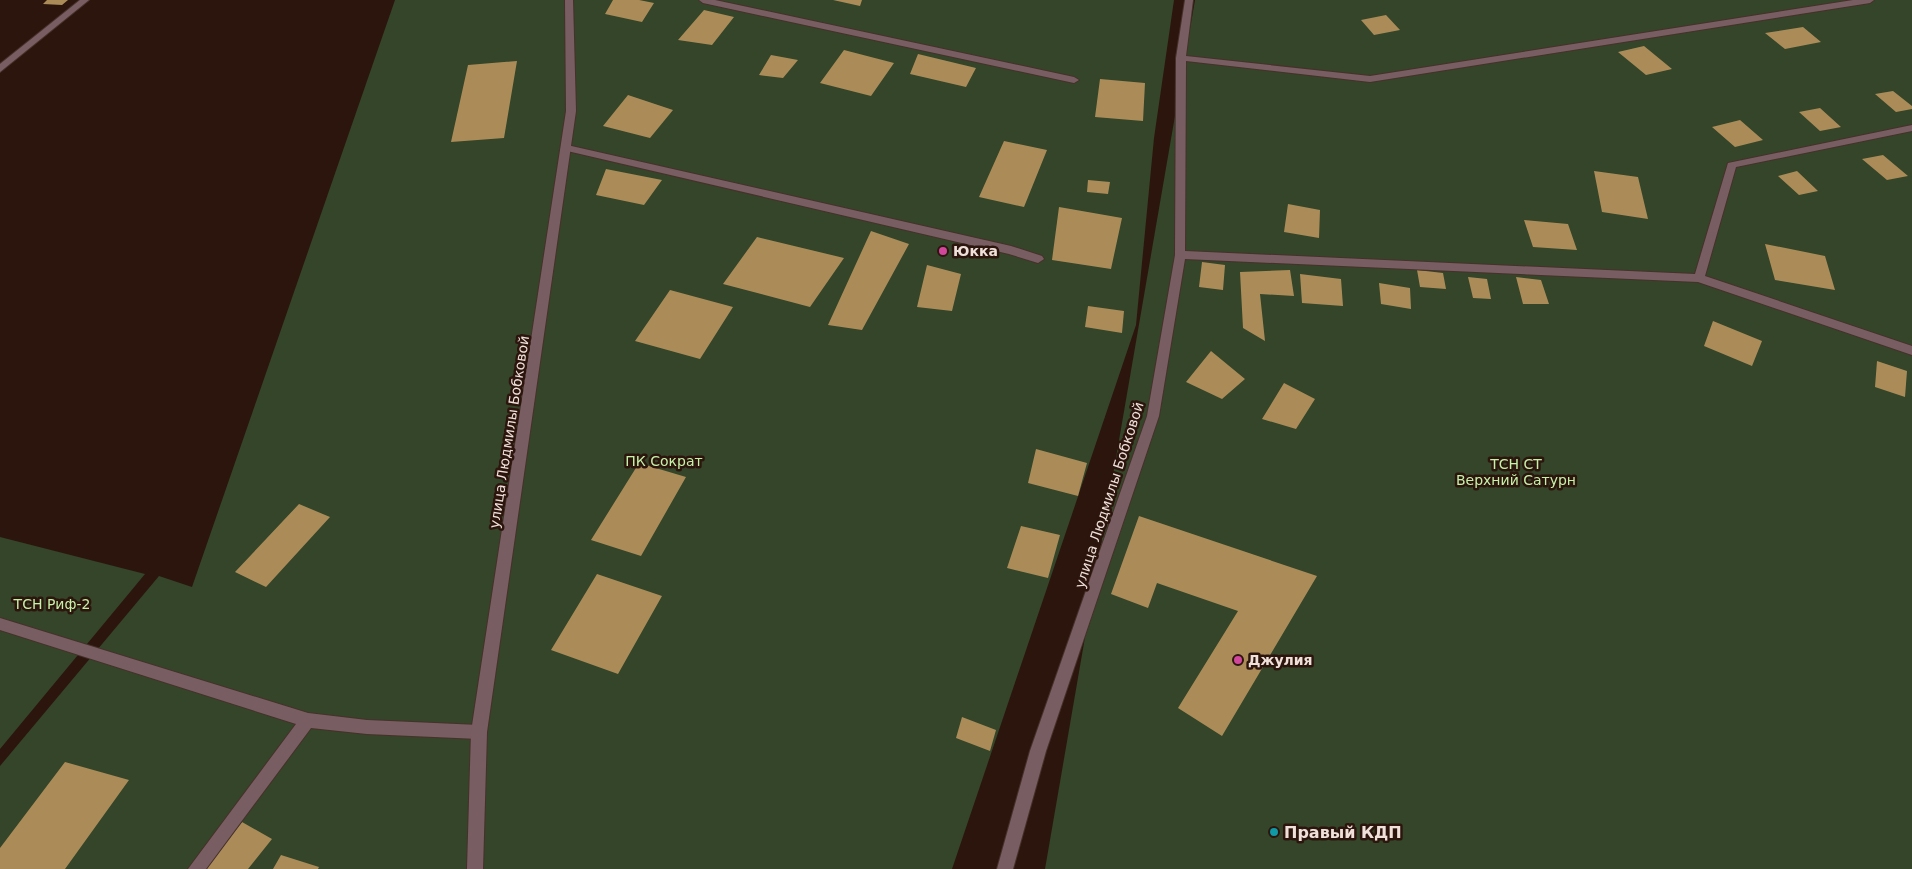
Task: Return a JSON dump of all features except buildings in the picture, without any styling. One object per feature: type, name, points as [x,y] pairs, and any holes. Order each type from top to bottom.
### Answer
[{"type":"street","points":[[0,69],[85,0]]},
{"type":"street","name":"улица Людмилы Бобковой","points":[[475,869],[479,732],[567,148],[571,111],[569,0]]},
{"type":"street","points":[[703,0],[1074,80]]},
{"type":"street","name":"улица Людмилы Бобковой","points":[[1005,869],[1038,751],[1153,416],[1180,255],[1181,58],[1189,0]]},
{"type":"street","points":[[1181,58],[1370,78],[1870,0]]},
{"type":"street","points":[[1699,278],[1732,165],[1912,128]]},
{"type":"street","points":[[567,148],[1011,250],[1038,260]]},
{"type":"street","points":[[1180,255],[1699,278],[1912,351]]},
{"type":"street","points":[[0,624],[308,720],[367,727],[479,732]]},
{"type":"street","points":[[196,869],[308,720]]},
{"type":"green space","name":"ПК Сократ","points":[[395,0],[1174,0],[1154,138],[1136,325],[952,869],[0,869],[0,766],[159,576],[192,587]]},
{"type":"green space","name":"ТСН СТ Верхний Сатурн","points":[[1195,0],[1912,0],[1912,869],[1045,869]]},
{"type":"green space","name":"ТСН Риф-2","points":[[0,537],[145,574],[0,749]]},
{"type":"place","name":"Юкка","points":[[943,251]]},
{"type":"place","name":"Джулия","points":[[1238,660]]},
{"type":"place","name":"Правый КДП","points":[[1274,832]]}]
